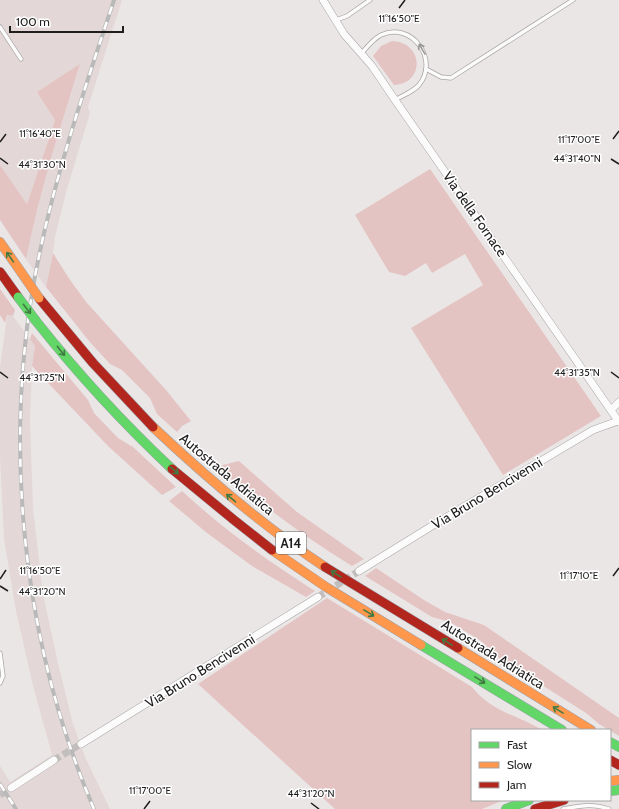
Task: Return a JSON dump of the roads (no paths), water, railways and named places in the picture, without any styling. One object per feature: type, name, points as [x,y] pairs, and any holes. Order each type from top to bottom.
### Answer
[{"type":"highway","name":"Autostrada Adriatica","points":[[0,242],[67,335],[129,405],[181,455],[235,501],[278,534],[334,572],[589,729]]},
{"type":"highway","name":"Autostrada Adriatica","points":[[0,272],[36,321],[78,373],[117,416],[174,470],[233,520],[288,562],[326,587],[560,729]]},
{"type":"highway","points":[[506,809],[526,801]]},
{"type":"highway","points":[[535,809],[561,801]]},
{"type":"street","name":"Via della Fornace","points":[[323,0],[344,34],[396,100],[618,421]]},
{"type":"street","points":[[611,410],[619,402]]},
{"type":"street","name":"Via Bruno Bencivenni","points":[[360,571],[435,524],[593,430],[618,421]]},
{"type":"street","name":"Via Bruno Bencivenni","points":[[81,744],[318,597]]},
{"type":"street","points":[[11,788],[54,760]]},
{"type":"lane","points":[[336,20],[347,16],[370,0]]},
{"type":"lane","points":[[426,69],[441,77],[451,78],[573,0]]},
{"type":"lane","points":[[0,28],[21,58]]},
{"type":"lane","points":[[361,54],[374,39],[388,32],[399,32],[411,36],[420,44],[426,58],[424,78],[415,88],[396,100]]},
{"type":"lane","points":[[0,653],[3,676],[0,683]]},
{"type":"lane","points":[[563,809],[589,805],[601,806],[610,809]]},
{"type":"tunnel","points":[[318,597],[359,571]]},
{"type":"tunnel","points":[[54,760],[81,744]]},
{"type":"tunnel","points":[[0,795],[11,788]]},
{"type":"railway","points":[[94,809],[69,744],[49,676],[34,607],[25,537],[20,466],[21,395],[27,325],[46,224],[63,159],[114,0]]},
{"type":"railway","points":[[0,784],[16,809]]}]
